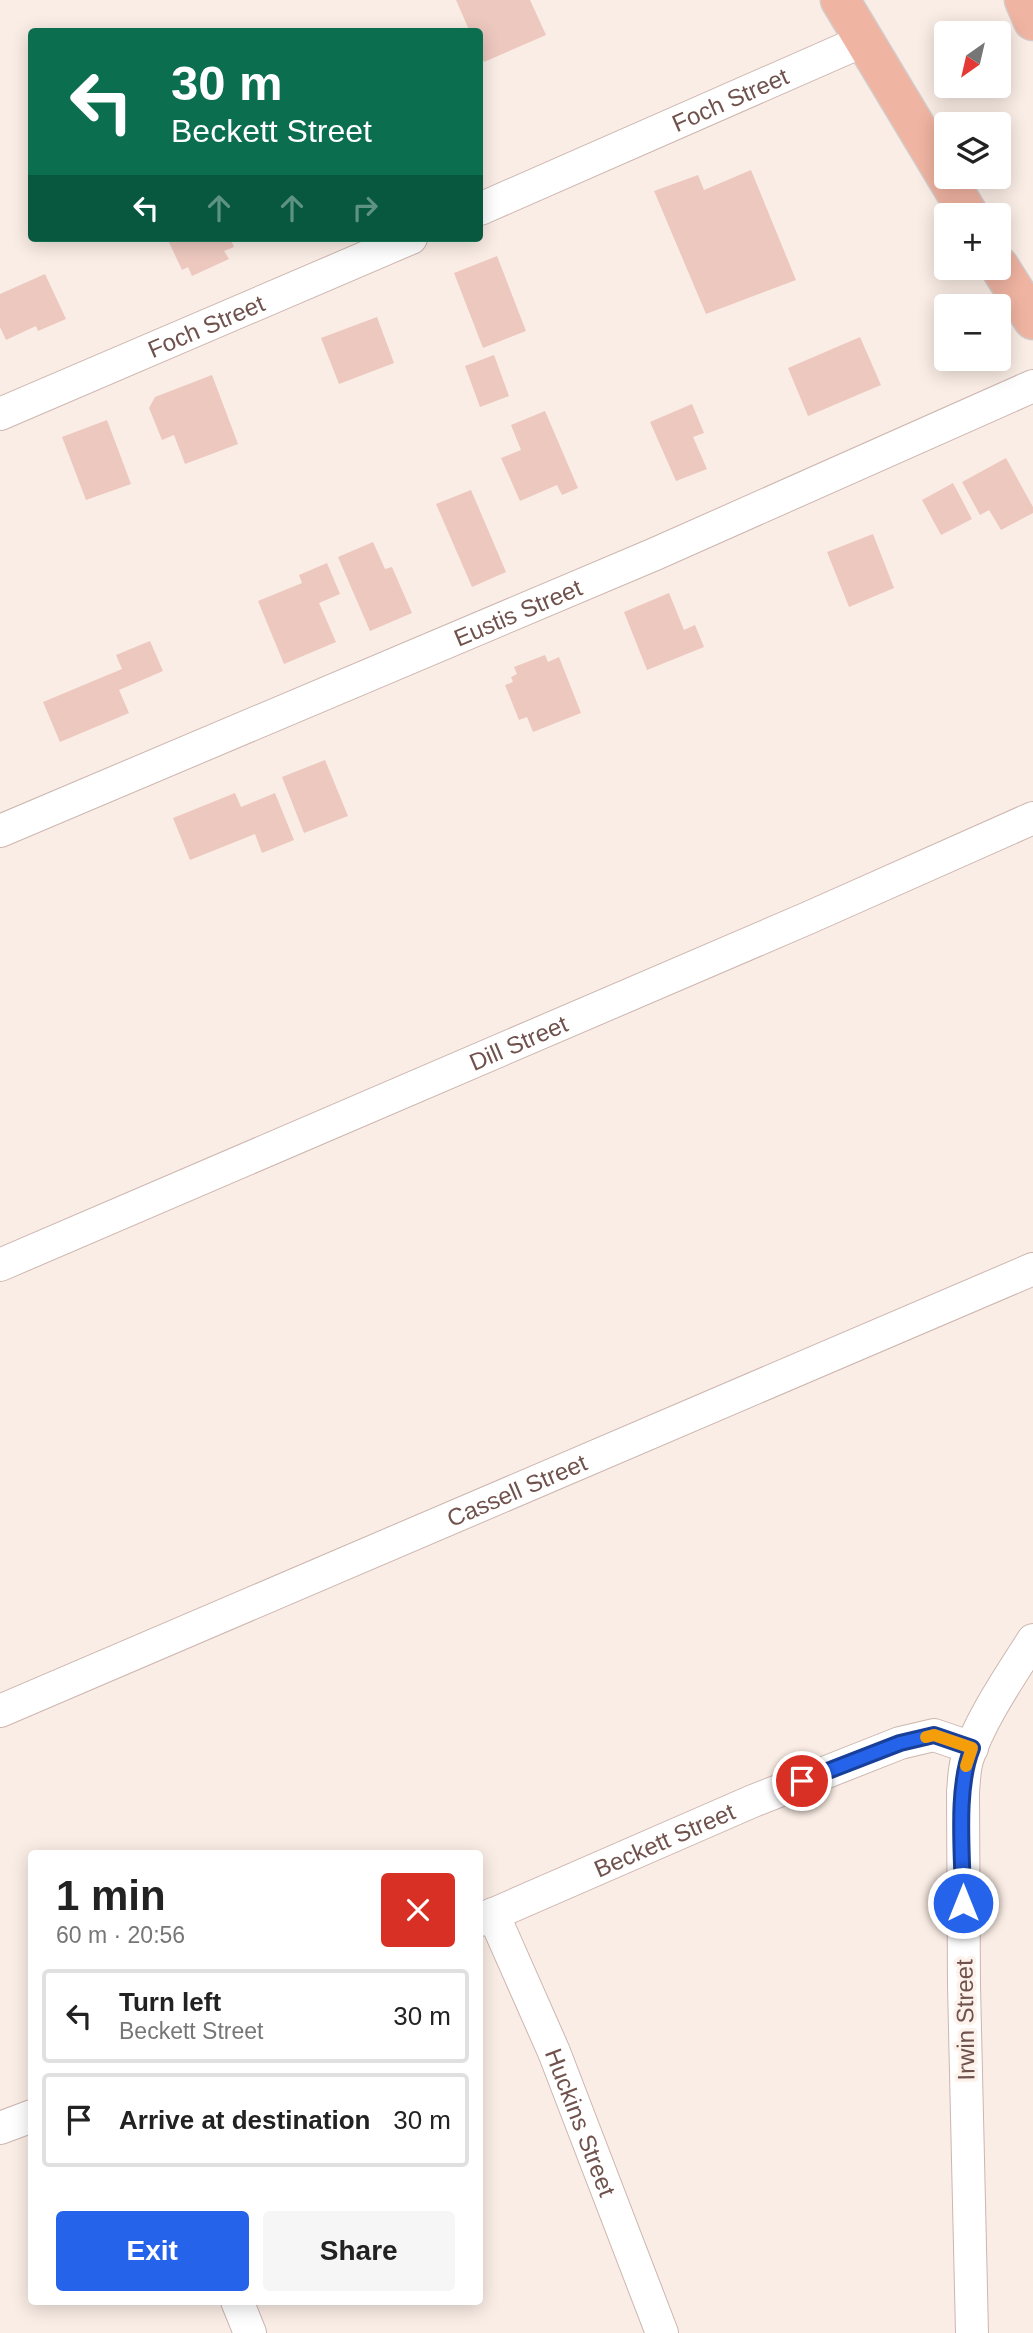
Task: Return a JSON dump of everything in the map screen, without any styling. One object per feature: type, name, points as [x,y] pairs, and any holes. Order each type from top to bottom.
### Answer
[{"type":"highway","points":[[826,0],[865,40]]},
{"type":"highway","points":[[840,0],[962,203]]},
{"type":"highway","points":[[1024,0],[1033,21]]},
{"type":"highway","points":[[1008,280],[1033,320]]},
{"type":"street","name":"Foch Street","points":[[483,208],[865,40]]},
{"type":"street","name":"Foch Street","points":[[0,414],[402,242]]},
{"type":"street","name":"Eustis Street","points":[[0,831],[655,554],[1033,386]]},
{"type":"street","name":"Dill Street","points":[[0,1265],[223,1171],[1033,818]]},
{"type":"street","name":"Cassell Street","points":[[0,1711],[1033,1269]]},
{"type":"street","name":"Irwin Street","points":[[972,2333],[964,1986],[963,1820],[966,1763],[1003,1688],[1033,1640]]},
{"type":"street","name":"Beckett Street","points":[[486,1917],[754,1801],[900,1743],[934,1735],[972,1748]]},
{"type":"street","name":"Huckins Street","points":[[486,1917],[554,2052],[662,2333]]},
{"type":"street","points":[[0,2128],[28,2118]]},
{"type":"street","points":[[239,2305],[250,2333]]},
{"type":"building","points":[[456,0],[530,0],[546,35],[484,62],[483,28],[468,28]]},
{"type":"building","points":[[751,170],[796,280],[706,314],[654,191],[698,175],[704,190]]},
{"type":"building","points":[[169,242],[232,242],[234,247],[224,251],[229,259],[192,276],[188,267],[182,270]]},
{"type":"building","points":[[497,256],[526,331],[483,348],[454,273]]},
{"type":"building","points":[[45,274],[66,319],[38,331],[36,326],[6,340],[0,327],[0,294]]},
{"type":"building","points":[[377,317],[394,363],[339,384],[321,338]]},
{"type":"building","points":[[860,337],[881,385],[808,416],[788,368]]},
{"type":"building","points":[[494,355],[509,396],[480,407],[465,366]]},
{"type":"building","points":[[212,375],[238,444],[185,464],[174,435],[162,440],[149,408],[155,397]]},
{"type":"building","points":[[692,404],[704,433],[693,437],[707,469],[676,481],[650,422]]},
{"type":"building","points":[[545,411],[578,488],[562,495],[557,485],[520,501],[501,458],[521,450],[511,425]]},
{"type":"building","points":[[107,420],[131,484],[86,500],[62,437]]},
{"type":"building","points":[[1006,458],[1033,507],[1033,513],[1001,530],[989,510],[980,515],[962,482]]},
{"type":"building","points":[[953,483],[972,519],[941,535],[922,500]]},
{"type":"building","points":[[471,490],[506,572],[472,587],[436,504]]},
{"type":"building","points":[[873,534],[894,588],[849,607],[827,552]]},
{"type":"building","points":[[373,542],[385,569],[392,567],[412,613],[370,631],[338,557]]},
{"type":"building","points":[[327,563],[340,594],[319,603],[336,642],[284,664],[258,601],[302,583],[299,575]]},
{"type":"building","points":[[669,593],[684,630],[695,625],[704,647],[647,670],[624,612]]},
{"type":"building","points":[[150,641],[163,671],[119,690],[129,713],[60,742],[43,702],[122,669],[116,655]]},
{"type":"building","points":[[545,655],[548,662],[559,657],[581,713],[533,732],[527,717],[519,720],[505,685],[513,682],[511,677],[517,674],[514,667]]},
{"type":"building","points":[[325,760],[348,816],[304,833],[282,777]]},
{"type":"building","points":[[235,793],[241,807],[275,793],[294,840],[262,853],[255,834],[190,860],[173,818]]},
{"type":"slow traffic","points":[[926,1737],[934,1735],[972,1748],[966,1766]]},
{"type":"route","points":[[802,1781],[900,1743],[934,1735],[972,1748],[966,1763],[963,1792],[963,1903]]}]
